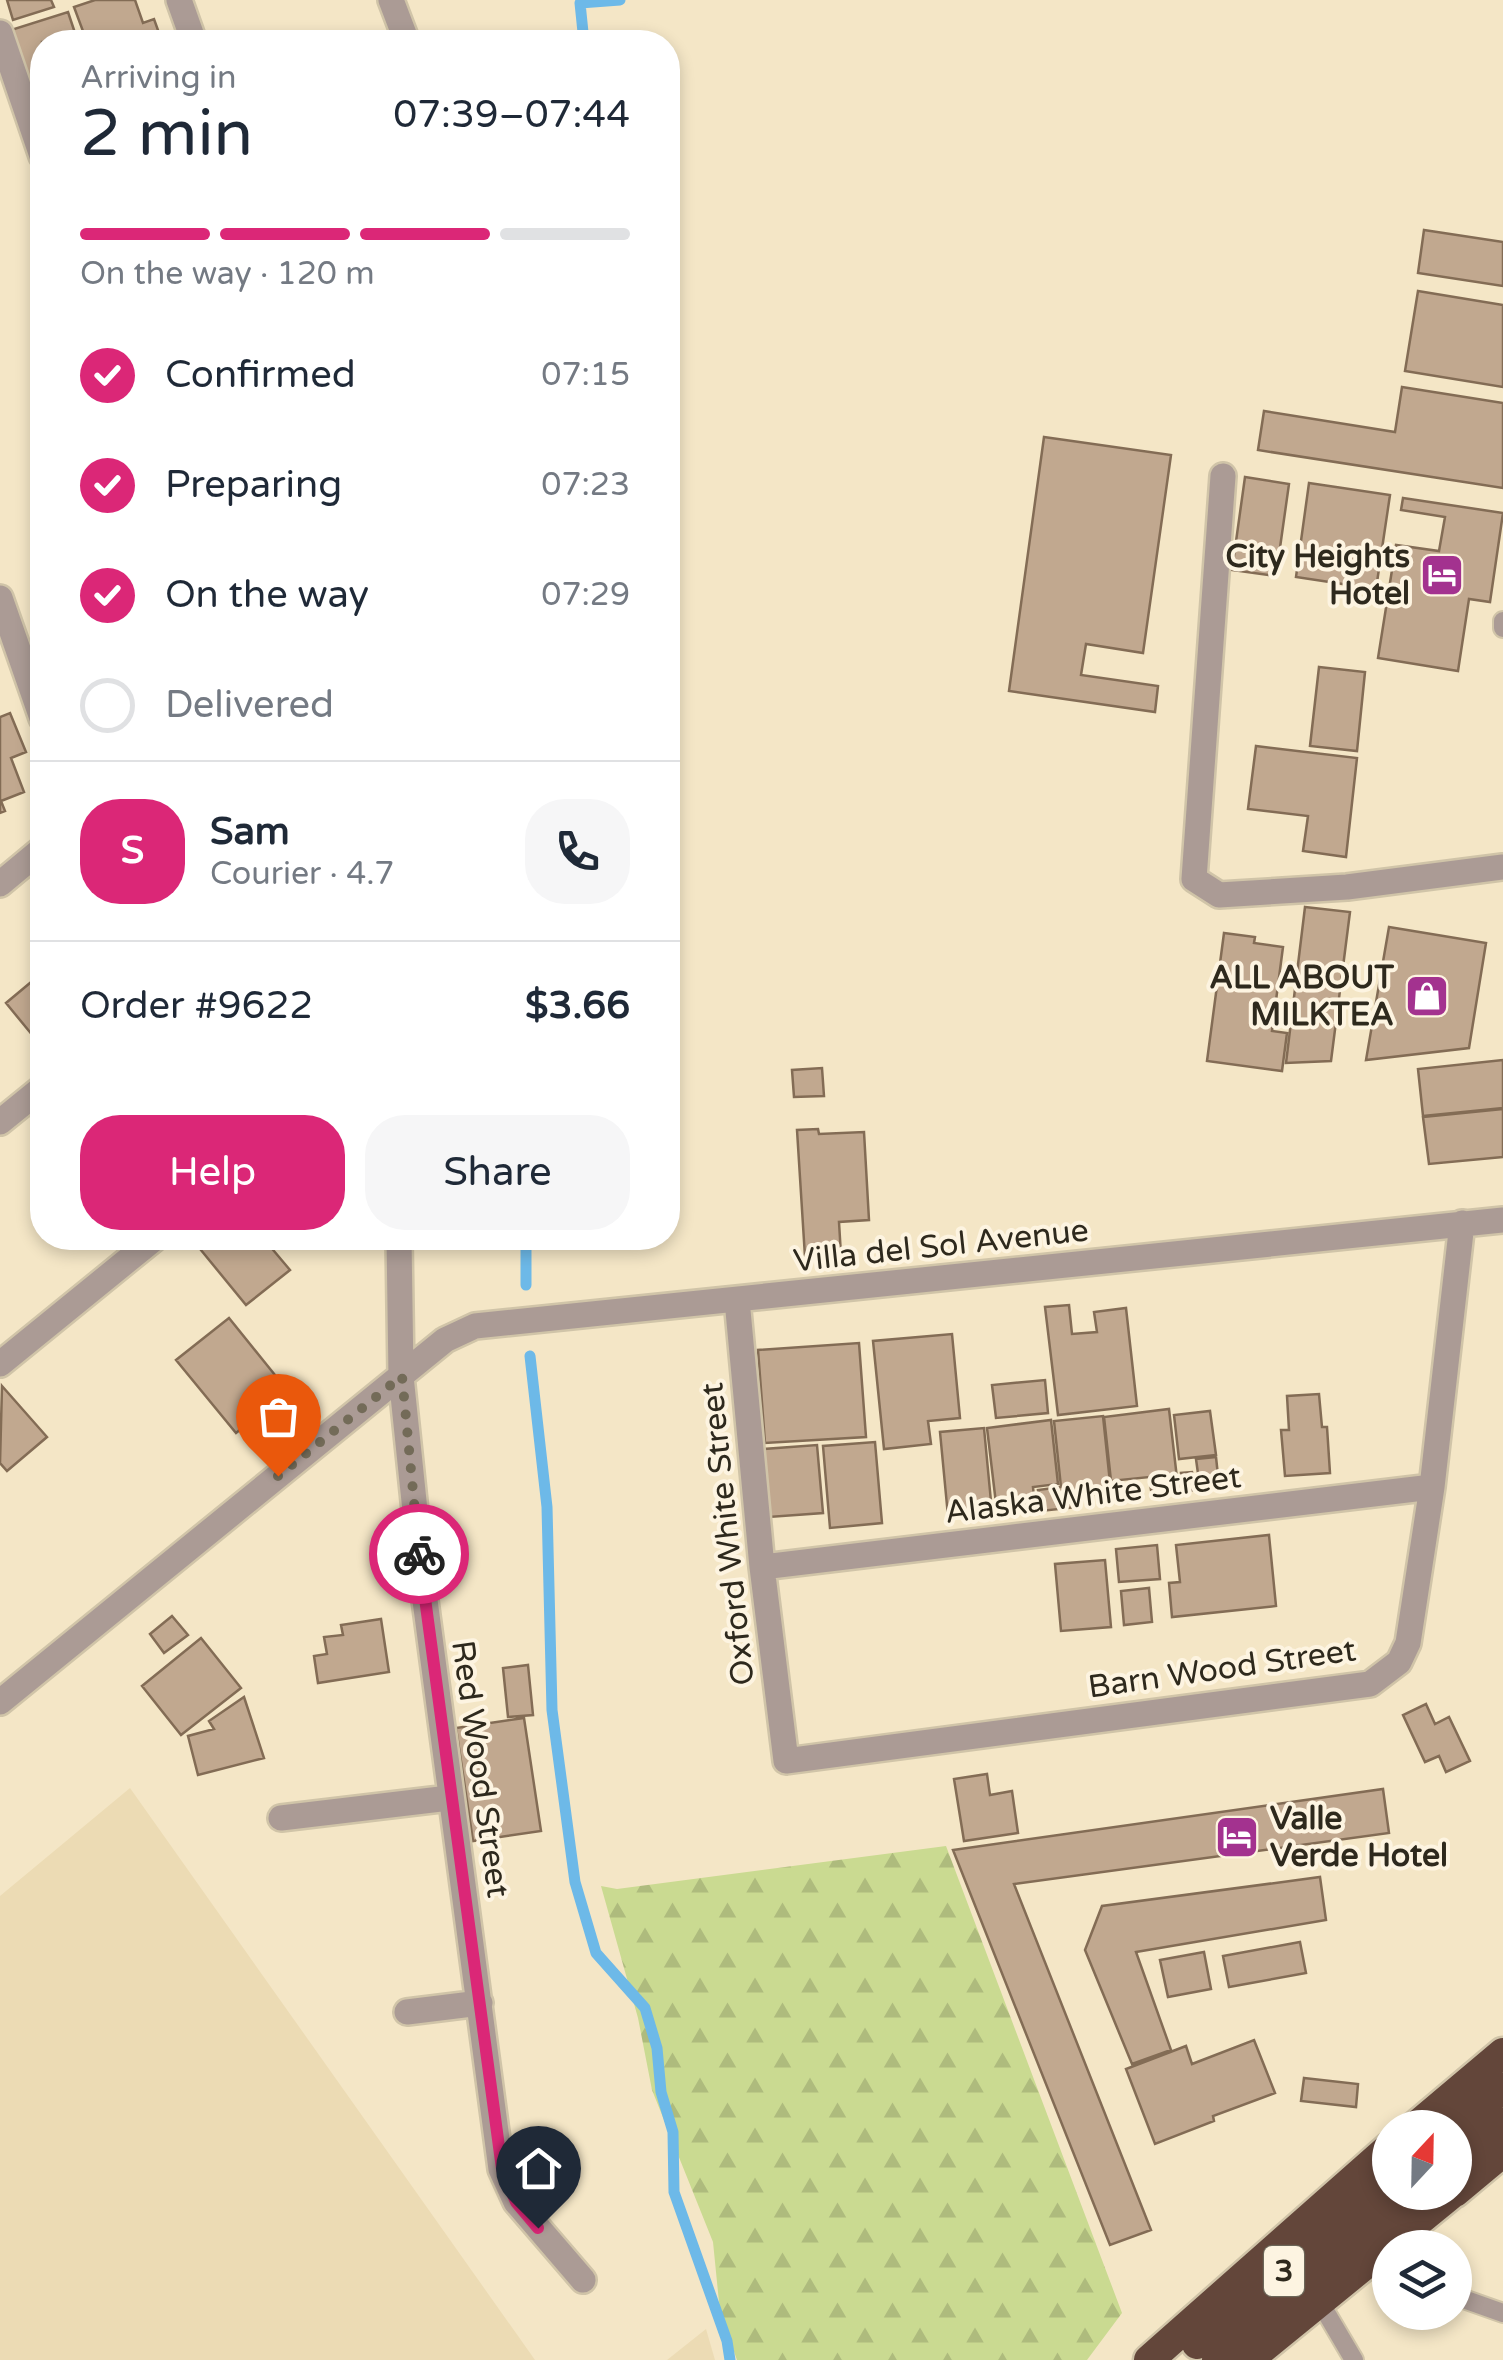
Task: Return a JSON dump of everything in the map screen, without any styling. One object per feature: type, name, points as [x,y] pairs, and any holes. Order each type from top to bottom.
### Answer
[{"type":"highway","points":[[1435,2110],[1503,2053]]},
{"type":"highway","points":[[1472,2114],[1503,2088]]},
{"type":"highway","points":[[1472,2149],[1503,2124]]},
{"type":"highway","name":"3","points":[[1472,2177],[1503,2152]]},
{"type":"highway","name":"3","points":[[1149,2360],[1372,2164]]},
{"type":"highway","name":"3","points":[[1178,2360],[1372,2197]]},
{"type":"highway","name":"3","points":[[1217,2360],[1398,2210]]},
{"type":"highway","name":"3","points":[[1417,2230],[1436,2210]]},
{"type":"highway","name":"3","points":[[1248,2360],[1372,2266]]},
{"type":"street","points":[[178,0],[189,30]]},
{"type":"street","points":[[391,0],[402,30]]},
{"type":"street","points":[[0,33],[30,121]]},
{"type":"street","points":[[1223,476],[1194,879],[1220,895],[1347,887],[1503,868]]},
{"type":"street","points":[[0,598],[30,684]]},
{"type":"street","points":[[0,884],[30,859]]},
{"type":"street","points":[[0,1122],[30,1098]]},
{"type":"street","name":"Villa del Sol Avenue","points":[[0,1702],[445,1340],[475,1326],[1503,1220]]},
{"type":"street","name":"Barn Wood Street","points":[[786,1760],[1370,1684],[1399,1662],[1408,1643],[1432,1488],[1462,1223]]},
{"type":"street","points":[[0,1364],[141,1250]]},
{"type":"street","name":"Red Wood Street","points":[[399,1250],[402,1376],[422,1578],[502,2169],[516,2202],[583,2280]]},
{"type":"street","name":"Oxford White Street","points":[[737,1300],[762,1567],[786,1760]]},
{"type":"street","name":"Alaska White Street","points":[[762,1567],[1432,1488]]},
{"type":"street","points":[[281,1818],[450,1798]]},
{"type":"street","points":[[407,2012],[480,2003]]},
{"type":"lane","points":[[1472,2302],[1503,2313]]},
{"type":"lane","points":[[1320,2304],[1354,2360]]},
{"type":"shaded area","points":[[130,1788],[535,2360],[0,2360],[0,1896]]},
{"type":"shaded area","points":[[706,2329],[715,2360],[667,2360]]},
{"type":"green space","points":[[946,1846],[1122,2313],[1087,2360],[737,2360],[720,2312],[713,2242],[652,2090],[638,2018],[601,1886],[617,1889]]},
{"type":"building","points":[[7,0],[51,0],[54,7],[13,20]]},
{"type":"building","points":[[95,0],[135,0],[143,23],[154,19],[158,30],[83,30],[74,7]]},
{"type":"building","points":[[68,12],[74,30],[30,30],[27,78],[11,30]]},
{"type":"building","points":[[1424,230],[1503,242],[1503,286],[1418,273]]},
{"type":"building","points":[[1418,291],[1503,305],[1503,387],[1405,371]]},
{"type":"building","points":[[1402,387],[1503,403],[1503,488],[1258,450],[1264,411],[1395,432]]},
{"type":"building","points":[[1044,437],[1171,455],[1143,653],[1086,644],[1081,675],[1158,686],[1155,712],[1009,691]]},
{"type":"building","points":[[1245,477],[1289,484],[1276,576],[1232,570]]},
{"type":"building","points":[[1309,483],[1390,495],[1376,589],[1296,577]]},
{"type":"building","name":"City Heights Hotel","points":[[1403,498],[1503,513],[1490,602],[1469,599],[1458,671],[1378,658],[1396,545],[1439,551],[1445,517],[1401,510]]},
{"type":"building","points":[[1319,667],[1365,672],[1357,751],[1310,746]]},
{"type":"building","points":[[10,713],[26,752],[11,758],[24,792],[1,801],[5,811],[0,813],[0,717]]},
{"type":"building","points":[[1256,746],[1357,758],[1346,857],[1303,851],[1308,816],[1248,809]]},
{"type":"building","points":[[1305,907],[1350,912],[1331,1061],[1286,1063]]},
{"type":"building","name":"ALL ABOUT MILKTEA","points":[[1389,927],[1486,943],[1469,1048],[1366,1060]]},
{"type":"building","points":[[1224,933],[1255,937],[1254,943],[1283,947],[1272,1031],[1287,1033],[1282,1071],[1207,1061]]},
{"type":"building","points":[[30,983],[30,1032],[6,1003]]},
{"type":"building","points":[[1503,1060],[1503,1108],[1423,1116],[1418,1069]]},
{"type":"building","points":[[822,1068],[824,1096],[794,1097],[792,1070]]},
{"type":"building","points":[[1503,1109],[1503,1157],[1429,1164],[1423,1117]]},
{"type":"building","points":[[818,1129],[819,1134],[864,1132],[869,1220],[839,1222],[841,1255],[805,1257],[797,1130]]},
{"type":"building","points":[[201,1250],[273,1250],[290,1270],[246,1305]]},
{"type":"building","points":[[1069,1305],[1072,1334],[1097,1332],[1094,1312],[1126,1308],[1137,1406],[1058,1415],[1045,1307]]},
{"type":"building","points":[[229,1318],[275,1375],[248,1398],[261,1413],[236,1433],[176,1360]]},
{"type":"building","points":[[952,1334],[960,1418],[928,1421],[931,1444],[884,1449],[873,1341]]},
{"type":"building","points":[[859,1343],[866,1437],[765,1443],[758,1350]]},
{"type":"building","points":[[1045,1380],[1048,1413],[996,1418],[992,1385]]},
{"type":"building","points":[[2,1386],[47,1437],[7,1471],[0,1463]]},
{"type":"building","points":[[1319,1394],[1322,1427],[1327,1427],[1330,1473],[1285,1476],[1281,1430],[1289,1430],[1287,1396]]},
{"type":"building","points":[[1169,1409],[1178,1487],[1151,1490],[1149,1477],[1111,1481],[1104,1417]]},
{"type":"building","points":[[1210,1411],[1216,1455],[1179,1459],[1174,1415]]},
{"type":"building","points":[[1103,1416],[1111,1492],[1077,1496],[1078,1507],[1041,1511],[1038,1490],[1061,1487],[1054,1421]]},
{"type":"building","points":[[1051,1420],[1058,1484],[1033,1487],[1035,1508],[997,1512],[987,1428]]},
{"type":"building","points":[[984,1428],[992,1512],[948,1516],[940,1432]]},
{"type":"building","points":[[875,1442],[882,1523],[830,1528],[823,1446]]},
{"type":"building","points":[[817,1445],[823,1513],[769,1517],[764,1449]]},
{"type":"building","points":[[1216,1457],[1219,1485],[1200,1488],[1196,1459]]},
{"type":"building","points":[[1192,1472],[1195,1490],[1183,1491],[1181,1473]]},
{"type":"building","points":[[1269,1535],[1276,1606],[1172,1617],[1169,1583],[1180,1582],[1176,1545]]},
{"type":"building","points":[[1157,1545],[1160,1579],[1119,1582],[1116,1549]]},
{"type":"building","points":[[1105,1560],[1111,1627],[1061,1631],[1055,1564]]},
{"type":"building","points":[[1149,1588],[1152,1622],[1124,1625],[1121,1591]]},
{"type":"building","points":[[172,1616],[188,1635],[164,1653],[150,1634]]},
{"type":"building","points":[[381,1619],[389,1672],[318,1683],[314,1656],[327,1654],[324,1637],[343,1635],[341,1625]]},
{"type":"building","points":[[201,1638],[241,1688],[181,1735],[142,1686]]},
{"type":"building","points":[[528,1665],[533,1715],[508,1717],[503,1668]]},
{"type":"building","points":[[244,1697],[264,1758],[198,1775],[188,1736],[214,1729],[209,1721]]},
{"type":"building","points":[[1426,1704],[1435,1724],[1449,1717],[1470,1761],[1446,1772],[1439,1756],[1425,1762],[1403,1715]]},
{"type":"building","points":[[524,1718],[541,1831],[473,1841],[456,1728]]},
{"type":"building","points":[[987,1774],[990,1795],[1012,1791],[1018,1833],[964,1841],[954,1779]]},
{"type":"building","points":[[1383,1789],[1389,1833],[1014,1884],[1151,2230],[1110,2245],[953,1850]]},
{"type":"building","name":"Valle Verde Hotel","points":[[1320,1877],[1326,1920],[1136,1952],[1171,2050],[1132,2064],[1085,1950],[1102,1906]]},
{"type":"building","points":[[1300,1942],[1306,1973],[1229,1987],[1223,1956]]},
{"type":"building","points":[[1204,1952],[1211,1989],[1168,1997],[1160,1960]]},
{"type":"building","points":[[1254,2040],[1275,2093],[1213,2116],[1214,2121],[1155,2144],[1126,2069],[1186,2046],[1192,2064]]},
{"type":"building","points":[[1304,2078],[1358,2084],[1356,2107],[1301,2101]]},
{"type":"waterway","points":[[583,30],[580,3],[620,0]]},
{"type":"waterway","points":[[526,1250],[526,1285]]},
{"type":"waterway","points":[[530,1356],[547,1507],[552,1710],[575,1882],[596,1953],[645,2008],[673,2132],[674,2192],[727,2341],[730,2360]]},
{"type":"way so far","points":[[278,1476],[402,1376],[419,1554]]},
{"type":"place","name":"City Heights Hotel","points":[[1442,575]]},
{"type":"place","name":"ALL ABOUT MILKTEA","points":[[1427,996]]},
{"type":"place","name":"Valle Verde Hotel","points":[[1237,1837]]},
{"type":"route","points":[[419,1554],[502,2169],[516,2202],[538,2228]]}]
